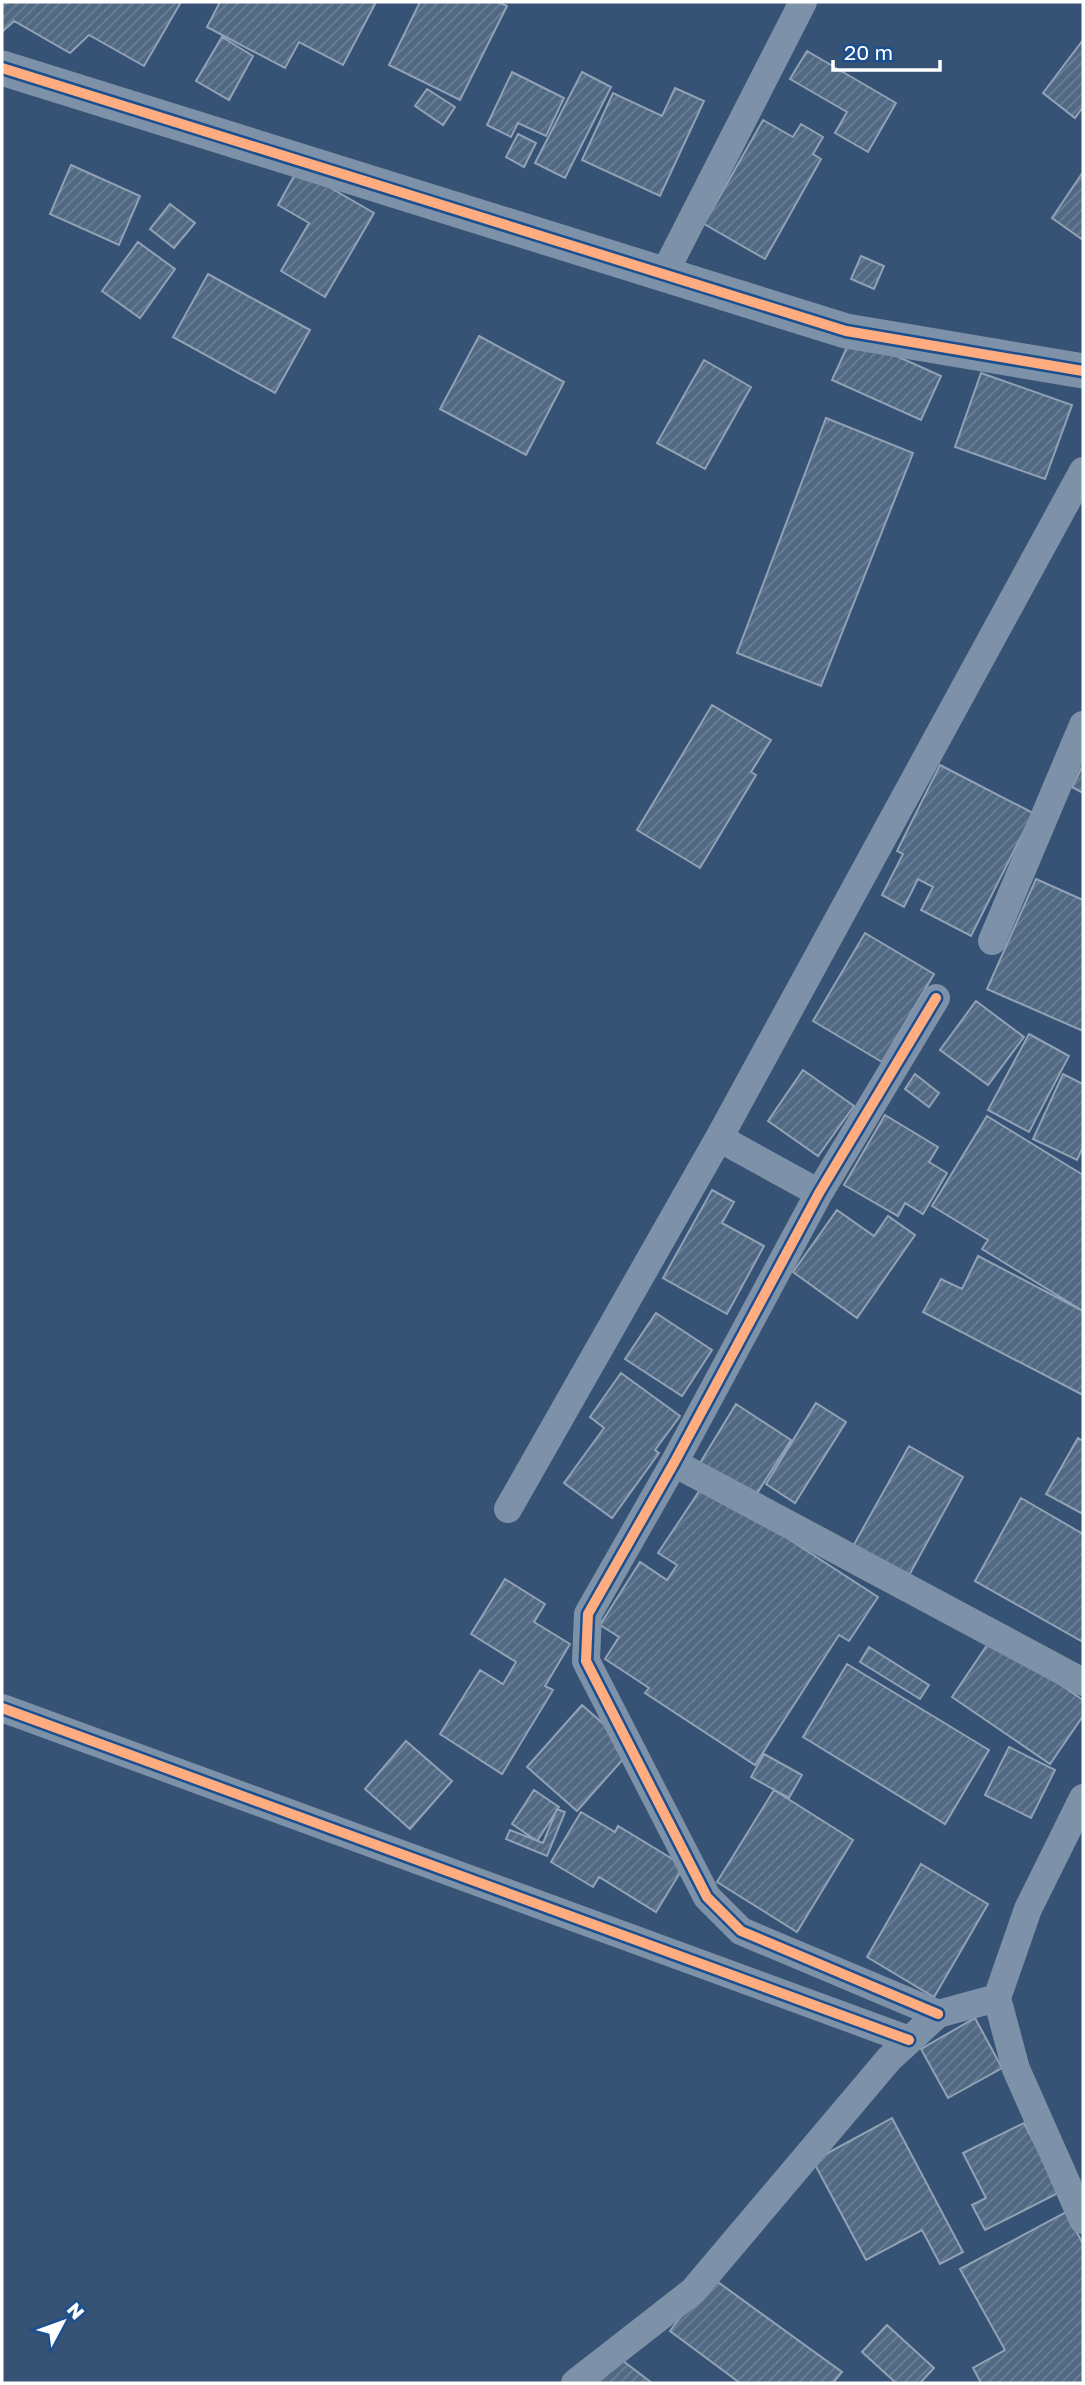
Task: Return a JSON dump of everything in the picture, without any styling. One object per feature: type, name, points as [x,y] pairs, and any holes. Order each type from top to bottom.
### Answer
[{"type":"street","points":[[664,274],[803,2]]},
{"type":"street","points":[[2,68],[846,331],[1083,370]]},
{"type":"street","points":[[508,1509],[719,1138],[1083,471]]},
{"type":"street","points":[[992,941],[1083,725]]},
{"type":"street","points":[[936,998],[818,1194],[674,1463],[588,1614],[586,1661],[707,1897],[741,1931],[938,2014]]},
{"type":"street","points":[[719,1138],[818,1194]]},
{"type":"street","points":[[674,1463],[1083,1682]]},
{"type":"street","points":[[2,1708],[909,2040]]},
{"type":"street","points":[[1083,1798],[1028,1909],[997,1998],[1016,2069],[1083,2220]]},
{"type":"street","points":[[575,2383],[693,2291],[889,2059],[909,2040],[938,2014],[997,1998]]},
{"type":"building","points":[[2,2],[181,2],[144,66],[89,35],[70,53],[14,21],[2,32]]},
{"type":"building","points":[[220,2],[376,2],[343,65],[299,42],[285,68],[207,27]]},
{"type":"building","points":[[420,2],[498,2],[507,6],[460,100],[389,65]]},
{"type":"building","points":[[222,37],[253,56],[229,100],[196,81]]},
{"type":"building","points":[[1083,40],[1083,107],[1075,118],[1043,93]]},
{"type":"building","points":[[807,51],[896,103],[868,152],[835,133],[847,112],[790,79]]},
{"type":"building","points":[[512,72],[564,98],[546,136],[518,123],[511,137],[487,125]]},
{"type":"building","points":[[582,72],[611,87],[565,178],[535,163]]},
{"type":"building","points":[[675,88],[704,101],[660,196],[582,160],[613,93],[662,116]]},
{"type":"building","points":[[427,89],[455,107],[443,125],[415,106]]},
{"type":"building","points":[[763,120],[793,137],[801,124],[823,137],[813,154],[821,159],[765,259],[704,224]]},
{"type":"building","points":[[518,134],[536,143],[524,167],[506,157]]},
{"type":"building","points":[[71,165],[140,196],[119,245],[50,214]]},
{"type":"building","points":[[298,169],[374,213],[325,297],[281,271],[309,223],[278,205]]},
{"type":"building","points":[[1083,172],[1083,240],[1052,218]]},
{"type":"building","points":[[170,204],[195,223],[174,248],[150,229]]},
{"type":"building","points":[[138,242],[175,269],[140,318],[102,291]]},
{"type":"building","points":[[861,256],[884,266],[874,289],[851,279]]},
{"type":"building","points":[[208,274],[310,330],[275,393],[173,337]]},
{"type":"building","points":[[479,336],[564,382],[526,455],[440,409]]},
{"type":"building","points":[[852,336],[941,376],[921,420],[832,380]]},
{"type":"building","points":[[704,360],[751,387],[705,469],[657,443]]},
{"type":"building","points":[[981,373],[1072,405],[1045,479],[955,447]]},
{"type":"building","points":[[826,418],[913,453],[821,686],[737,653]]},
{"type":"building","points":[[712,705],[771,740],[751,772],[756,775],[700,868],[637,830]]},
{"type":"building","points":[[940,765],[1033,813],[971,936],[921,910],[933,887],[918,879],[904,907],[882,895],[903,854],[897,851]]},
{"type":"building","points":[[1083,765],[1083,793],[1072,787]]},
{"type":"building","points":[[1036,879],[1083,900],[1083,1031],[987,989]]},
{"type":"building","points":[[865,933],[934,974],[882,1062],[813,1021]]},
{"type":"building","points":[[976,1001],[1024,1037],[988,1085],[940,1050]]},
{"type":"building","points":[[1029,1034],[1069,1056],[1029,1132],[988,1110]]},
{"type":"building","points":[[803,1070],[854,1106],[818,1156],[768,1121]]},
{"type":"building","points":[[915,1074],[939,1093],[929,1107],[905,1089]]},
{"type":"building","points":[[1063,1074],[1083,1084],[1083,1147],[1077,1160],[1033,1139]]},
{"type":"building","points":[[885,1115],[938,1147],[929,1162],[947,1173],[923,1214],[905,1203],[898,1216],[844,1185]]},
{"type":"building","points":[[987,1116],[1083,1175],[1083,1311],[982,1249],[988,1240],[932,1206]]},
{"type":"building","points":[[712,1190],[734,1202],[722,1223],[764,1246],[727,1314],[663,1278]]},
{"type":"building","points":[[837,1210],[874,1236],[888,1216],[915,1235],[857,1318],[793,1272]]},
{"type":"building","points":[[978,1256],[1083,1311],[1083,1395],[923,1312],[941,1279],[962,1289]]},
{"type":"building","points":[[656,1313],[712,1350],[682,1396],[625,1359]]},
{"type":"building","points":[[621,1373],[680,1416],[655,1450],[659,1453],[612,1518],[564,1483],[604,1428],[590,1417]]},
{"type":"building","points":[[816,1403],[846,1422],[795,1503],[766,1484]]},
{"type":"building","points":[[736,1404],[791,1440],[754,1498],[700,1463]]},
{"type":"building","points":[[1078,1438],[1083,1441],[1083,1514],[1046,1494]]},
{"type":"building","points":[[909,1446],[963,1477],[907,1579],[852,1548]]},
{"type":"building","points":[[704,1484],[878,1597],[849,1641],[839,1635],[755,1765],[645,1693],[649,1688],[605,1659],[619,1637],[600,1625],[640,1562],[667,1580],[677,1565],[658,1553]]},
{"type":"building","points":[[1021,1498],[1083,1534],[1083,1642],[975,1581]]},
{"type":"building","points":[[505,1579],[545,1604],[534,1622],[570,1644],[545,1686],[553,1690],[502,1774],[440,1734],[480,1670],[503,1684],[516,1662],[471,1634]]},
{"type":"building","points":[[992,1638],[1083,1700],[1083,1716],[1050,1764],[952,1697]]},
{"type":"building","points":[[869,1647],[929,1685],[920,1699],[860,1662]]},
{"type":"building","points":[[847,1664],[989,1750],[945,1824],[803,1737]]},
{"type":"building","points":[[582,1705],[632,1749],[577,1811],[527,1767]]},
{"type":"building","points":[[406,1741],[452,1781],[410,1829],[365,1789]]},
{"type":"building","points":[[1009,1747],[1055,1770],[1031,1818],[985,1795]]},
{"type":"building","points":[[764,1754],[802,1775],[789,1798],[751,1777]]},
{"type":"building","points":[[534,1790],[559,1807],[537,1841],[512,1824]]},
{"type":"building","points":[[774,1790],[853,1840],[797,1932],[717,1882]]},
{"type":"building","points":[[557,1809],[565,1812],[547,1856],[506,1839],[510,1830],[543,1843]]},
{"type":"building","points":[[581,1812],[615,1832],[618,1826],[684,1866],[656,1912],[599,1877],[593,1887],[551,1862]]},
{"type":"building","points":[[921,1864],[988,1904],[934,1997],[867,1957]]},
{"type":"building","points":[[975,2018],[1002,2068],[948,2098],[921,2049]]},
{"type":"building","points":[[892,2118],[963,2252],[940,2264],[922,2230],[866,2260],[813,2161]]},
{"type":"building","points":[[1024,2123],[1060,2192],[985,2230],[972,2205],[986,2198],[963,2153]]},
{"type":"building","points":[[1066,2212],[1083,2244],[1083,2383],[981,2383],[973,2368],[1005,2350],[960,2269]]},
{"type":"building","points":[[711,2277],[842,2372],[833,2383],[740,2383],[670,2331]]},
{"type":"building","points":[[887,2325],[934,2368],[920,2383],[896,2383],[862,2352]]},
{"type":"building","points":[[610,2351],[652,2383],[586,2383]]},
{"type":"cycle path","points":[[2,68],[846,331],[1083,371]]},
{"type":"cycle path","points":[[936,998],[819,1193],[674,1463],[588,1614],[586,1661],[707,1897],[741,1931],[938,2014]]},
{"type":"cycle path","points":[[2,1708],[909,2040]]}]
